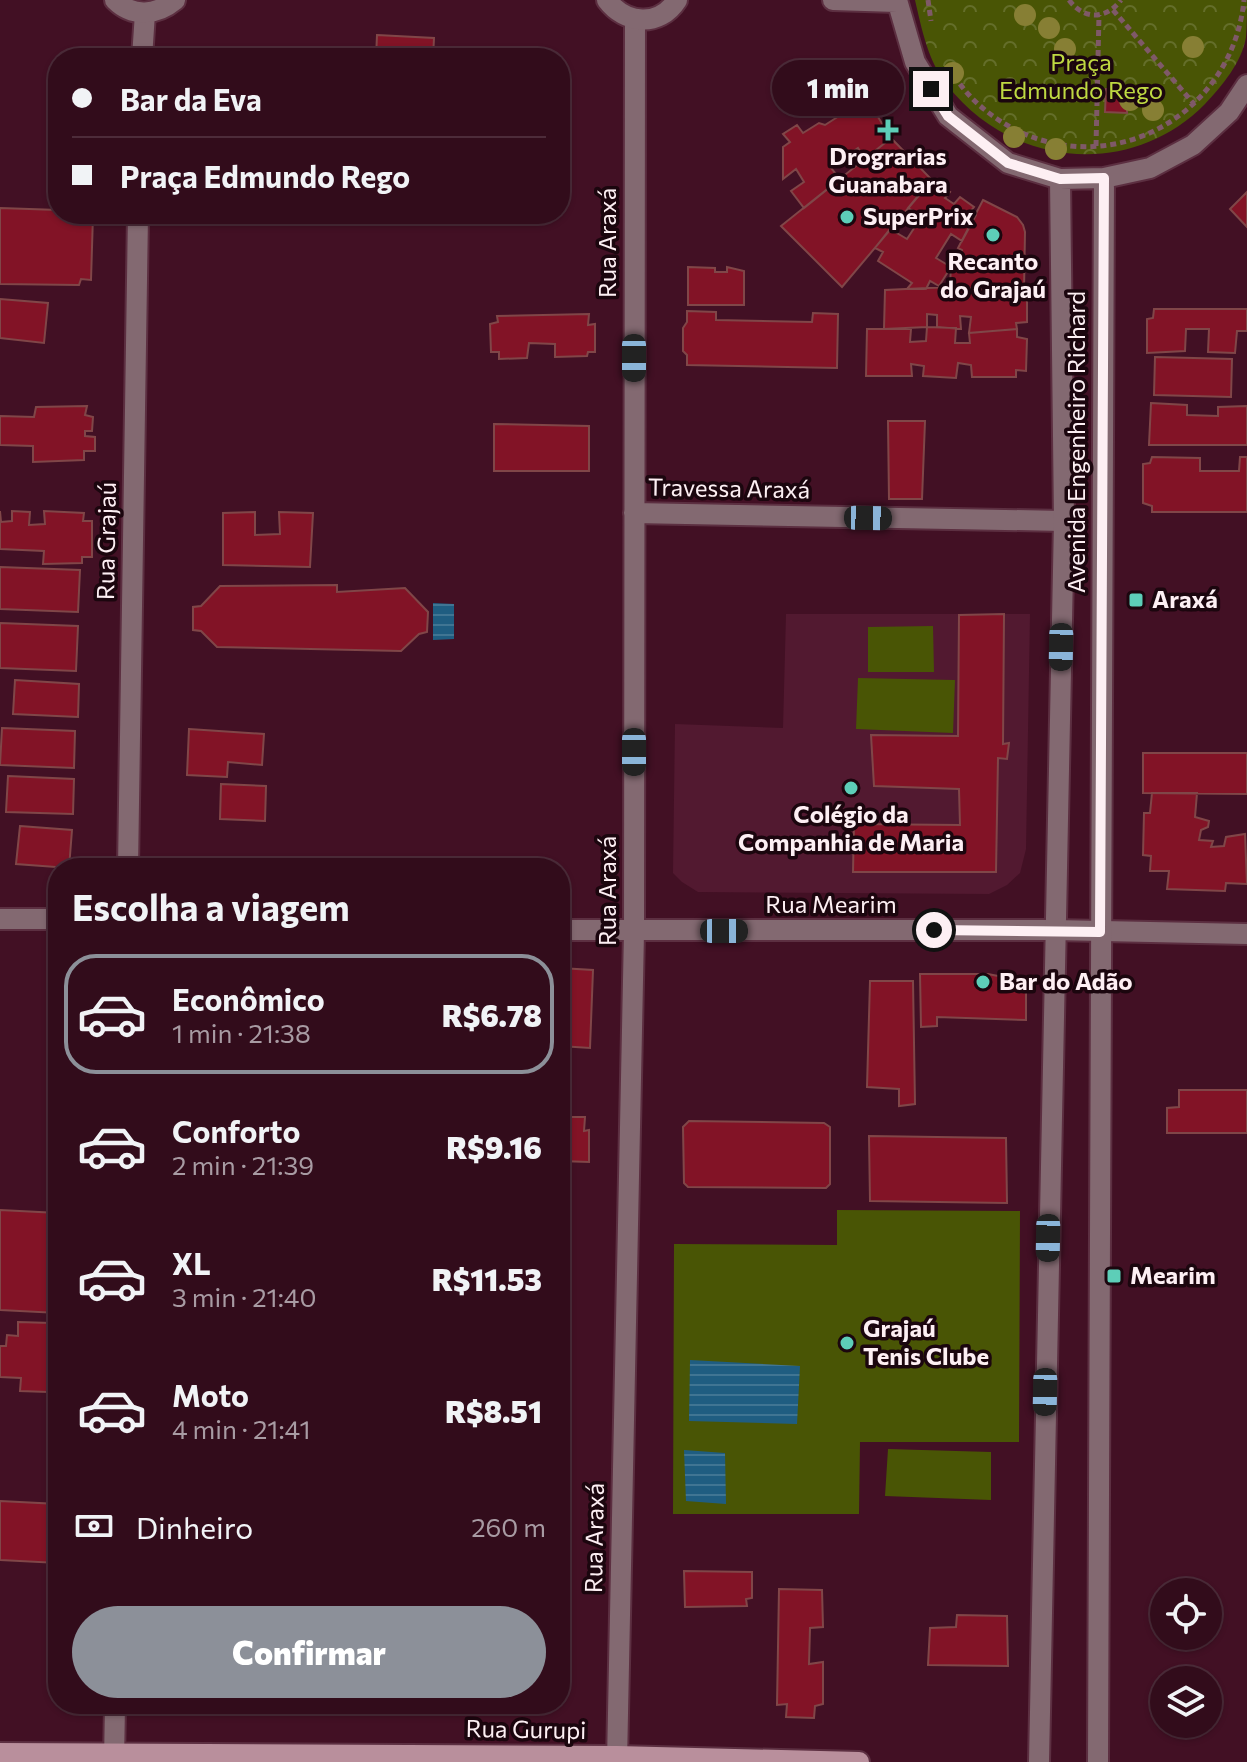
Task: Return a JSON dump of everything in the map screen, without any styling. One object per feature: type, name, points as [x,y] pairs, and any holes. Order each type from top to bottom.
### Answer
[{"type":"main road","name":"Rua Gurupi","points":[[0,1753],[114,1757],[859,1762]]},
{"type":"street","points":[[115,0],[132,11],[145,13],[165,9],[175,0]]},
{"type":"street","points":[[607,0],[623,15],[635,20],[656,18],[677,0]]},
{"type":"street","points":[[833,0],[897,1],[915,62],[948,116],[1008,163],[1060,179],[1095,178],[1150,168],[1193,145],[1229,112],[1247,85]]},
{"type":"street","points":[[143,48],[145,13]]},
{"type":"street","name":"Rua Araxá","points":[[617,1759],[634,932],[635,20]]},
{"type":"street","name":"Avenida Engenheiro Richard","points":[[1095,178],[1100,932],[1098,1762]]},
{"type":"street","name":"Avenida Engenheiro Richard","points":[[1039,1762],[1064,521],[1060,179]]},
{"type":"street","name":"Rua Grajaú","points":[[128,858],[138,224]]},
{"type":"street","name":"Travessa Araxá","points":[[634,513],[1064,521]]},
{"type":"street","points":[[0,919],[48,919]]},
{"type":"street","name":"Rua Mearim","points":[[570,930],[1054,930],[1247,934]]},
{"type":"street","points":[[114,1757],[115,1714]]},
{"type":"path","points":[[928,0],[932,25]]},
{"type":"path","points":[[1069,0],[1084,14],[1099,15],[1113,10],[1121,0]]},
{"type":"path","points":[[957,80],[982,107],[1022,133],[1045,142],[1096,146],[1137,138],[1177,118],[1194,104],[1225,65],[1236,42],[1244,0]]},
{"type":"path","points":[[1113,10],[1194,104]]},
{"type":"path","points":[[1095,178],[1099,15]]},
{"type":"shaded area","name":"Colégio da Companhia de Maria","points":[[786,614],[1030,614],[1026,849],[1020,873],[1007,885],[989,894],[698,892],[673,873],[675,724],[783,728]]},
{"type":"green space","name":"Praça Edmundo Rego","points":[[915,0],[1247,0],[1246,37],[1236,64],[1224,81],[1205,104],[1175,128],[1143,144],[1108,153],[1073,154],[1038,147],[1004,134],[974,113],[947,85],[935,66],[926,45]]},
{"type":"green space","points":[[933,626],[934,672],[868,672],[868,627]]},
{"type":"green space","points":[[858,678],[955,680],[953,733],[856,729]]},
{"type":"green space","name":"Grajaú Tenis Clube","points":[[837,1210],[1020,1211],[1019,1442],[860,1442],[859,1514],[673,1514],[674,1244],[837,1245]]},
{"type":"green space","points":[[888,1449],[991,1452],[991,1500],[885,1496]]},
{"type":"water","points":[[433,603],[454,604],[454,639],[433,640]]},
{"type":"water","points":[[690,1360],[800,1366],[797,1424],[689,1421]]},
{"type":"water","points":[[684,1450],[725,1453],[726,1504],[686,1501]]},
{"type":"building","points":[[377,35],[434,38],[434,48],[376,48]]},
{"type":"building","points":[[1106,89],[1127,89],[1127,113],[1105,112]]},
{"type":"building","points":[[862,91],[891,138],[865,159],[858,148],[831,168],[840,179],[804,208],[791,191],[804,182],[796,169],[783,179],[783,147],[790,142],[783,134],[797,125],[803,133],[819,123],[825,125],[839,116],[832,106]]},
{"type":"building","name":"SuperPrix","points":[[891,138],[932,180],[842,287],[781,226]]},
{"type":"building","points":[[936,182],[950,192],[945,198],[954,204],[960,197],[974,207],[970,212],[976,215],[962,241],[951,234],[936,258],[951,267],[939,286],[930,281],[926,289],[907,289],[912,283],[878,261],[883,252],[875,248],[890,229],[907,239],[922,216],[908,208],[927,185],[932,188]]},
{"type":"building","points":[[1247,192],[1247,227],[1230,209]]},
{"type":"building","points":[[983,200],[1017,217],[1023,225],[1024,291],[950,287],[951,264],[961,264],[962,250],[958,248]]},
{"type":"building","points":[[0,208],[48,210],[48,224],[93,224],[91,280],[81,279],[79,285],[0,284]]},
{"type":"building","points":[[688,267],[715,268],[715,272],[727,272],[727,267],[744,271],[744,305],[688,305]]},
{"type":"building","points":[[950,287],[1017,291],[1015,298],[1027,298],[1027,322],[1016,323],[1017,329],[969,333],[971,317],[960,316],[961,329],[937,327],[937,315],[927,314],[927,327],[884,329],[885,290]]},
{"type":"building","points":[[0,299],[48,303],[44,343],[0,338]]},
{"type":"building","points":[[1154,309],[1247,309],[1247,331],[1237,331],[1235,353],[1208,352],[1209,329],[1186,329],[1185,351],[1147,353],[1147,319],[1153,318]]},
{"type":"building","points":[[687,311],[716,312],[716,320],[812,322],[813,313],[838,314],[837,368],[687,365],[687,355],[683,351],[683,328],[687,322]]},
{"type":"building","points":[[589,314],[588,325],[595,324],[595,352],[588,352],[587,356],[555,357],[555,344],[529,343],[527,358],[499,359],[499,352],[491,352],[490,324],[498,322],[497,316]]},
{"type":"building","points":[[927,327],[956,328],[955,343],[970,343],[969,333],[1017,329],[1017,337],[1027,339],[1026,371],[1016,370],[1016,377],[972,377],[971,365],[958,363],[956,378],[923,376],[924,366],[911,364],[912,376],[866,376],[867,329],[911,329],[910,342],[926,341]]},
{"type":"building","points":[[1155,357],[1232,359],[1231,397],[1154,395]]},
{"type":"building","points":[[1151,403],[1187,405],[1187,415],[1218,416],[1218,407],[1247,406],[1247,445],[1149,445]]},
{"type":"building","points":[[87,406],[85,415],[93,417],[92,431],[85,431],[85,436],[95,437],[95,451],[84,451],[84,460],[33,462],[33,446],[0,445],[0,416],[34,417],[36,407]]},
{"type":"building","points":[[888,421],[925,421],[922,499],[889,499]]},
{"type":"building","points":[[494,424],[589,426],[589,471],[494,471]]},
{"type":"building","points":[[1152,457],[1200,458],[1200,471],[1239,471],[1240,457],[1247,457],[1247,512],[1152,512],[1152,506],[1143,503],[1143,464],[1150,463]]},
{"type":"building","points":[[0,511],[1,522],[12,521],[12,511],[30,512],[29,525],[45,524],[44,511],[84,513],[83,521],[92,521],[92,557],[82,557],[82,563],[43,564],[44,551],[0,549]]},
{"type":"building","points":[[255,512],[255,535],[280,534],[279,512],[313,513],[310,567],[223,565],[223,513]]},
{"type":"building","points":[[0,567],[80,570],[78,612],[0,609]]},
{"type":"building","points":[[337,585],[337,592],[405,588],[428,612],[427,632],[419,634],[401,651],[217,647],[201,631],[193,630],[193,607],[201,606],[220,586]]},
{"type":"building","points":[[1004,614],[1003,744],[1009,743],[1007,759],[998,758],[996,872],[853,872],[854,824],[960,825],[959,789],[874,786],[871,735],[958,736],[959,615]]},
{"type":"building","points":[[0,623],[78,626],[76,671],[0,668]]},
{"type":"building","points":[[15,680],[79,684],[78,717],[13,714]]},
{"type":"building","points":[[2,728],[75,731],[74,768],[0,765]]},
{"type":"building","points":[[189,729],[264,734],[262,765],[228,762],[227,777],[187,775]]},
{"type":"building","points":[[1143,753],[1247,753],[1247,794],[1143,793]]},
{"type":"building","points":[[8,776],[74,779],[73,814],[6,812]]},
{"type":"building","points":[[221,784],[266,786],[265,821],[220,819]]},
{"type":"building","points":[[1152,793],[1197,793],[1195,817],[1209,821],[1208,827],[1201,830],[1199,840],[1213,841],[1211,847],[1224,846],[1226,837],[1245,834],[1247,884],[1226,883],[1225,891],[1167,889],[1169,871],[1150,871],[1151,856],[1143,855],[1144,813],[1150,813]]},
{"type":"building","points":[[20,826],[72,830],[70,858],[48,858],[48,866],[16,864]]},
{"type":"building","points":[[570,969],[593,970],[590,1048],[570,1047]]},
{"type":"building","points":[[920,974],[988,974],[1008,978],[1026,993],[1026,1020],[937,1017],[937,1026],[921,1027]]},
{"type":"building","points":[[870,981],[913,981],[915,1104],[899,1106],[899,1089],[867,1087]]},
{"type":"building","points":[[1179,1090],[1247,1090],[1247,1133],[1167,1133],[1167,1108],[1179,1107]]},
{"type":"building","points":[[570,1117],[585,1117],[584,1131],[589,1130],[589,1162],[570,1161]]},
{"type":"building","points":[[689,1121],[824,1123],[830,1127],[830,1184],[826,1188],[688,1187],[684,1183],[683,1127]]},
{"type":"building","points":[[869,1136],[1006,1138],[1007,1203],[870,1201]]},
{"type":"building","points":[[0,1210],[48,1212],[48,1312],[0,1310]]},
{"type":"building","points":[[18,1322],[48,1323],[48,1392],[20,1391],[21,1378],[0,1377],[0,1346],[6,1346],[7,1335],[18,1336]]},
{"type":"building","points":[[0,1501],[48,1503],[48,1562],[0,1560]]},
{"type":"building","points":[[684,1571],[752,1572],[752,1598],[746,1599],[747,1606],[685,1607]]},
{"type":"building","points":[[779,1589],[822,1590],[823,1627],[810,1628],[809,1664],[823,1662],[823,1704],[815,1706],[814,1718],[786,1717],[787,1704],[777,1705]]},
{"type":"building","points":[[957,1615],[1007,1616],[1008,1666],[928,1665],[930,1628],[956,1627]]},
{"type":"place","name":"Drograrias Guanabara","points":[[888,130]]},
{"type":"place","name":"SuperPrix","points":[[847,217]]},
{"type":"place","name":"Recanto do Grajaú","points":[[993,235]]},
{"type":"place","name":"Araxá","points":[[1136,600]]},
{"type":"place","name":"Colégio da Companhia de Maria","points":[[851,788]]},
{"type":"place","name":"Bar do Adão","points":[[983,982]]},
{"type":"place","name":"Mearim","points":[[1114,1276]]},
{"type":"place","name":"Grajaú Tenis Clube","points":[[847,1343]]},
{"type":"route","points":[[931,89],[948,116],[1008,163],[1060,179],[1104,178],[1100,932],[934,930]]}]
